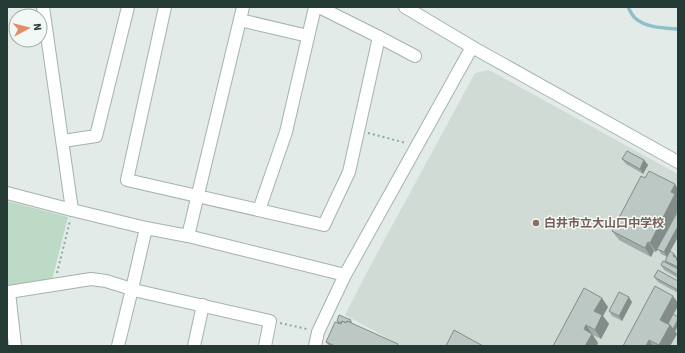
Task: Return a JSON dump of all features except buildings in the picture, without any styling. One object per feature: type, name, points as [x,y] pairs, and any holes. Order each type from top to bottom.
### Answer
[{"type":"street","points":[[44,7],[72,213]]},
{"type":"street","points":[[63,140],[96,136],[128,7]]},
{"type":"street","points":[[165,7],[127,180],[324,225],[349,172],[379,36]]},
{"type":"street","points":[[188,236],[243,7]]},
{"type":"street","points":[[259,210],[286,132],[315,7]]},
{"type":"street","points":[[319,7],[379,36],[415,56]]},
{"type":"street","points":[[405,7],[472,47],[678,162]]},
{"type":"street","points":[[240,20],[308,36]]},
{"type":"street","points":[[315,346],[318,332],[345,275],[472,47]]},
{"type":"street","points":[[7,193],[72,213],[188,236],[345,275]]},
{"type":"street","points":[[118,346],[146,228]]},
{"type":"street","points":[[15,346],[9,292],[91,279],[106,281],[132,289],[270,321],[265,346]]},
{"type":"street","points":[[194,346],[203,306]]},
{"type":"path","points":[[358,130],[406,143]]},
{"type":"path","points":[[55,285],[72,213]]},
{"type":"path","points":[[270,321],[308,329]]},
{"type":"shaded area","name":"白井市立大山口中学校","points":[[489,70],[678,174],[678,346],[402,346],[345,315],[475,73]]},
{"type":"green space","points":[[7,201],[68,217],[52,280],[7,286]]},
{"type":"waterway","points":[[628,7],[635,18],[644,24],[655,27],[678,29]]},
{"type":"place","name":"白井市立大山口中学校","points":[[536,223]]}]
